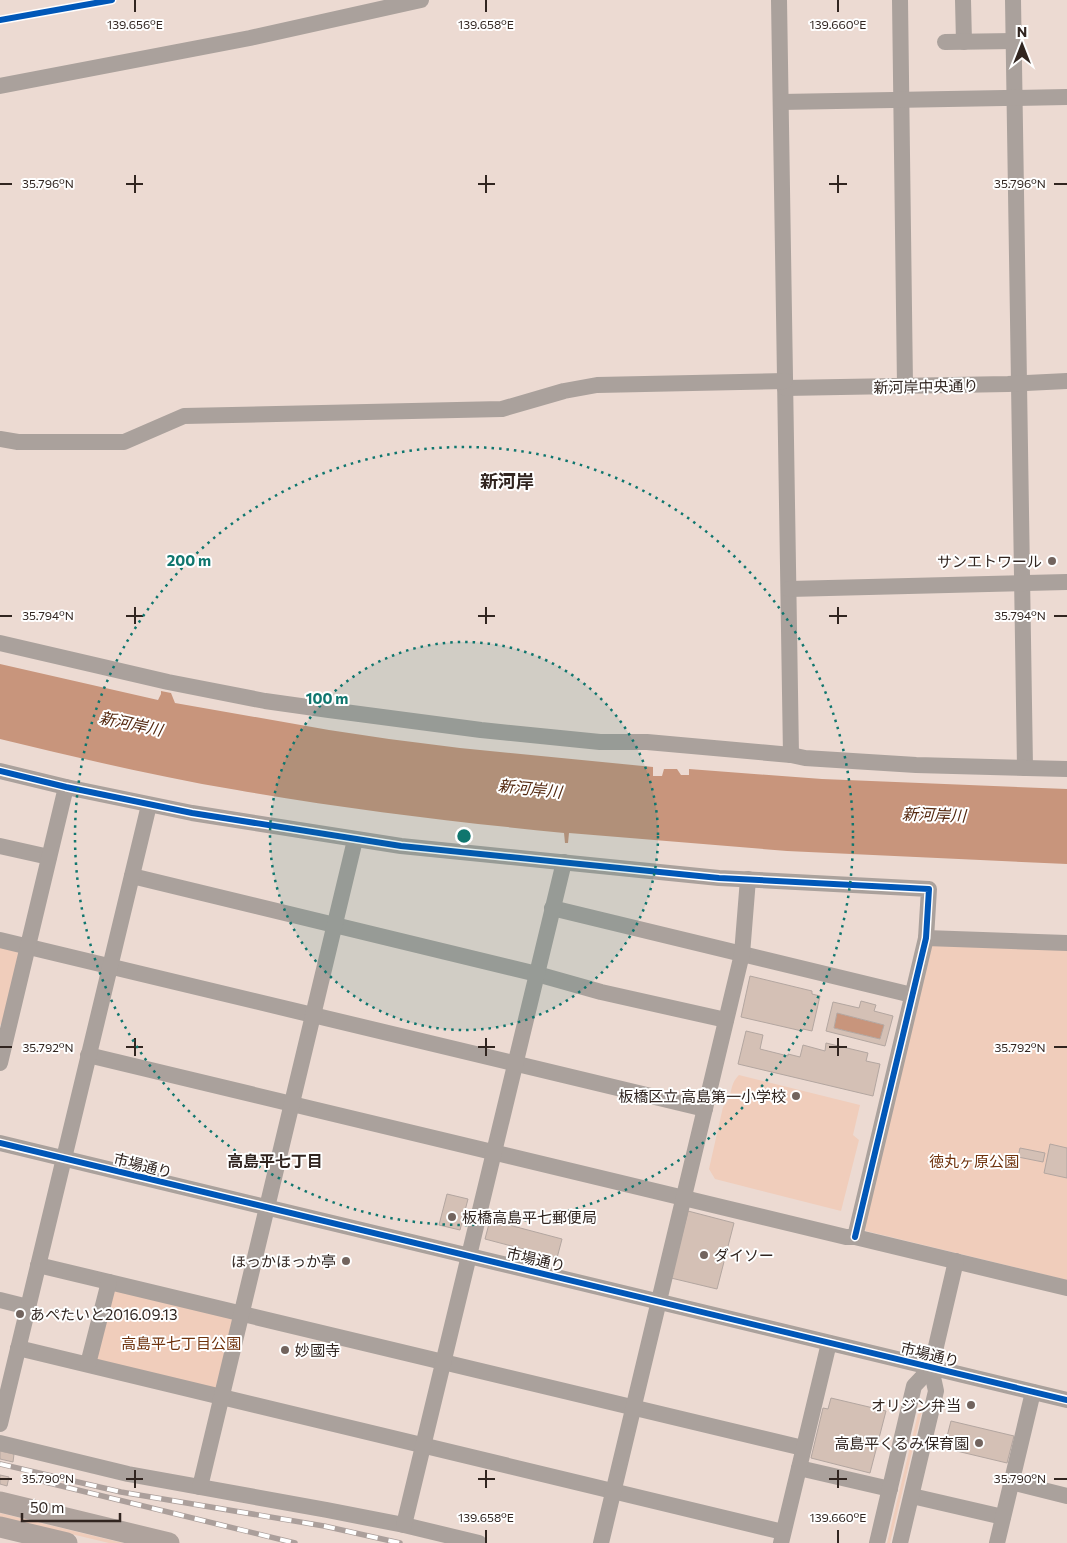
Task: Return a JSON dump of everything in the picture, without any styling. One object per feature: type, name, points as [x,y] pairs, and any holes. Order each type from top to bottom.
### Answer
[{"type":"main road","points":[[0,1502],[169,1543]]},
{"type":"main road","points":[[0,1527],[66,1543]]},
{"type":"street","points":[[0,86],[250,38],[421,0]]},
{"type":"street","points":[[779,0],[791,755]]},
{"type":"street","points":[[900,0],[905,386]]},
{"type":"street","points":[[964,0],[964,42]]},
{"type":"street","points":[[1013,0],[1025,768]]},
{"type":"street","points":[[946,42],[1014,41]]},
{"type":"street","points":[[781,102],[1067,98]]},
{"type":"street","name":"新河岸中央通り","points":[[0,439],[18,442],[124,442],[184,416],[502,409],[564,391],[597,385],[905,386],[1020,384],[1067,381]]},
{"type":"street","points":[[789,589],[1067,582]]},
{"type":"street","points":[[0,643],[178,684],[265,701],[481,730],[600,742],[647,742],[791,755],[805,758],[897,764],[1067,769]]},
{"type":"street","points":[[0,771],[149,805],[355,840],[432,850],[719,878],[930,889],[926,938],[855,1237]]},
{"type":"street","points":[[0,1063],[3,1035],[28,947],[66,787]]},
{"type":"street","points":[[0,1424],[149,805]]},
{"type":"street","points":[[200,1487],[355,840]]},
{"type":"street","points":[[0,846],[49,857]]},
{"type":"street","points":[[404,1525],[564,862]]},
{"type":"street","points":[[132,876],[537,974],[601,992],[726,1020]]},
{"type":"street","points":[[600,1543],[742,954],[748,879]]},
{"type":"street","points":[[552,908],[912,995]]},
{"type":"street","points":[[926,938],[1067,943]]},
{"type":"street","points":[[0,940],[705,1109]]},
{"type":"street","points":[[88,1054],[846,1237],[855,1237],[1067,1288]]},
{"type":"street","name":"市場通り","points":[[0,1143],[1067,1400]]},
{"type":"street","points":[[900,1543],[936,1391],[931,1368],[956,1261]]},
{"type":"street","points":[[38,1264],[803,1448]]},
{"type":"street","points":[[88,1364],[109,1282]]},
{"type":"street","points":[[0,1300],[28,1307]]},
{"type":"street","points":[[18,1348],[613,1491],[782,1537],[829,1343]]},
{"type":"street","points":[[877,1543],[914,1386],[931,1368]]},
{"type":"street","points":[[996,1543],[1033,1392]]},
{"type":"street","points":[[0,1443],[128,1474],[404,1525],[479,1543]]},
{"type":"street","points":[[799,1468],[890,1489]]},
{"type":"street","points":[[1011,1482],[1067,1496]]},
{"type":"street","points":[[912,1496],[1003,1517]]},
{"type":"green space","name":"徳丸ヶ原公園","points":[[934,944],[1067,948],[1067,1280],[866,1231],[863,1226],[930,947]]},
{"type":"green space","points":[[0,946],[17,950],[20,955],[3,1023],[0,1025]]},
{"type":"green space","points":[[739,1075],[860,1105],[853,1135],[859,1140],[841,1211],[715,1179],[709,1169],[723,1107],[729,1099],[733,1083]]},
{"type":"green space","name":"高島平七丁目公園","points":[[116,1289],[231,1317],[234,1321],[219,1386],[214,1389],[98,1361],[95,1356],[110,1293]]},
{"type":"green space","points":[[923,1400],[890,1543],[887,1543],[921,1401]]},
{"type":"green space","points":[[0,1513],[123,1543],[109,1543],[0,1517]]},
{"type":"water","name":"新河岸川","points":[[0,664],[158,700],[161,691],[171,693],[175,703],[329,730],[460,748],[653,767],[653,776],[662,776],[664,769],[677,769],[681,775],[689,775],[689,769],[822,779],[1067,789],[1067,864],[787,851],[569,833],[568,843],[565,843],[564,833],[441,820],[207,785],[119,767],[0,739]]},
{"type":"water","points":[[837,1013],[884,1025],[880,1039],[834,1028]]},
{"type":"building","points":[[750,976],[812,991],[812,994],[820,996],[812,1031],[803,1029],[802,1031],[741,1017]]},
{"type":"building","points":[[861,1001],[876,1005],[874,1011],[893,1016],[885,1046],[826,1031],[833,1002],[859,1008]],"holes":[[[837,1013],[884,1025],[880,1039],[834,1028]]]},
{"type":"building","points":[[746,1031],[763,1035],[760,1049],[788,1056],[788,1054],[800,1057],[803,1045],[825,1051],[826,1043],[868,1053],[866,1061],[880,1064],[873,1096],[738,1064]]},
{"type":"building","points":[[1050,1144],[1067,1148],[1067,1178],[1044,1173]]},
{"type":"building","points":[[1020,1148],[1045,1153],[1043,1162],[1018,1157]]},
{"type":"building","points":[[447,1194],[468,1199],[460,1230],[439,1225]]},
{"type":"building","points":[[688,1211],[734,1223],[717,1289],[671,1278]]},
{"type":"building","points":[[490,1220],[562,1239],[557,1258],[485,1239]]},
{"type":"building","points":[[831,1398],[886,1411],[870,1473],[811,1458],[823,1408],[828,1409]]},
{"type":"building","points":[[951,1421],[1014,1436],[1007,1463],[944,1448]]},
{"type":"building","points":[[0,1451],[14,1454],[13,1462],[0,1459]]},
{"type":"building","points":[[0,1475],[9,1477],[7,1486],[0,1484]]},
{"type":"railway","points":[[0,1464],[121,1492],[324,1526],[400,1543]]},
{"type":"railway","points":[[45,1482],[295,1543]]},
{"type":"cycle path","points":[[0,20],[112,0]]},
{"type":"cycle path","points":[[0,771],[66,787],[192,813],[401,846],[719,878],[929,889],[926,938],[855,1237]]},
{"type":"cycle path","points":[[0,1143],[1067,1400]]},
{"type":"place","name":"サンエトワール","points":[[1052,561]]},
{"type":"place","name":"板橋区立 高島第一小学校","points":[[796,1096]]},
{"type":"place","name":"板橋高島平七郵便局","points":[[452,1217]]},
{"type":"place","name":"ダイソー","points":[[704,1255]]},
{"type":"place","name":"ほっかほっか亭","points":[[346,1261]]},
{"type":"place","name":"あぺたいと2016.09.13","points":[[20,1314]]},
{"type":"place","name":"妙國寺","points":[[285,1350]]},
{"type":"place","name":"オリジン弁当","points":[[971,1405]]},
{"type":"place","name":"高島平くるみ保育園","points":[[979,1443]]},
{"type":"district","name":"新河岸","points":[[507,481]]},
{"type":"district","name":"高島平七丁目","points":[[275,1160]]}]
